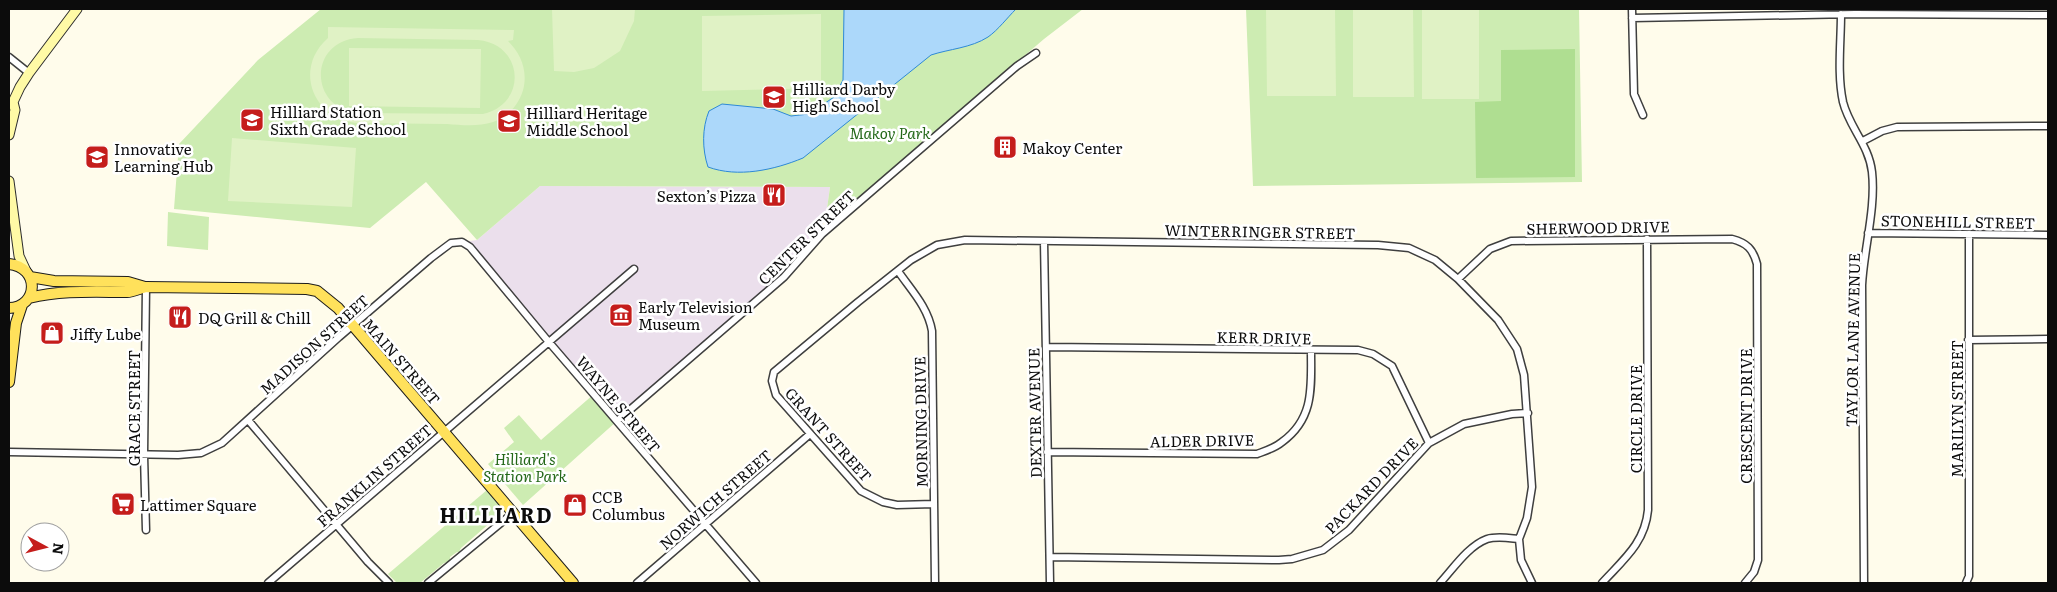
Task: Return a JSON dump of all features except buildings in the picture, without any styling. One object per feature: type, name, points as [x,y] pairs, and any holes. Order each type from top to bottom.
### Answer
[{"type":"main road","points":[[9,135],[15,110],[11,103],[29,73],[77,9]]},
{"type":"main road","points":[[9,181],[19,256],[28,274],[32,288],[15,326],[9,382]]},
{"type":"main road","name":"MAIN STREET","points":[[9,264],[21,267],[28,274],[54,281],[128,282],[146,287],[312,290],[330,300],[573,583]]},
{"type":"main road","name":"MAIN STREET","points":[[9,308],[61,292],[90,290],[128,292],[146,287]]},
{"type":"street","points":[[1632,9],[1634,94],[1643,115]]},
{"type":"street","points":[[1632,18],[1841,14],[2048,15]]},
{"type":"street","name":"TAYLOR LANE AVENUE","points":[[1841,14],[1841,82],[1843,102],[1863,141],[1872,171],[1873,187],[1863,257],[1862,286],[1864,583]]},
{"type":"street","name":"CENTER STREET","points":[[617,421],[784,277],[822,234],[1017,66],[1036,53]]},
{"type":"street","points":[[9,57],[29,73]]},
{"type":"street","points":[[1863,141],[1882,131],[1897,127],[2048,126]]},
{"type":"street","name":"STONEHILL STREET","points":[[1868,232],[2048,235]]},
{"type":"street","name":"MARILYN STREET","points":[[1966,583],[1969,576],[1969,234]]},
{"type":"street","name":"CIRCLE DRIVE","points":[[1602,583],[1632,551],[1641,538],[1646,525],[1648,510],[1647,239]]},
{"type":"street","name":"SHERWOOD DRIVE","points":[[1458,279],[1490,249],[1511,241],[1732,239],[1750,247]]},
{"type":"street","name":"WINTERRINGER STREET","points":[[772,381],[774,372],[781,366],[912,260],[937,245],[965,240],[1378,245],[1409,248],[1435,260],[1458,279],[1498,320],[1517,349],[1524,375],[1532,487],[1527,518],[1519,538],[1521,560],[1532,583]]},
{"type":"street","name":"WAYNE STREET","points":[[462,242],[470,247],[548,341],[756,583]]},
{"type":"street","name":"MADISON STREET","points":[[9,452],[178,455],[201,452],[222,443],[353,326],[450,243],[462,242]]},
{"type":"street","name":"DEXTER AVENUE","points":[[1044,242],[1050,583]]},
{"type":"street","name":"CRESCENT DRIVE","points":[[1745,583],[1754,572],[1758,560],[1757,264],[1750,247]]},
{"type":"street","name":"FRANKLIN STREET","points":[[268,583],[634,269]]},
{"type":"street","name":"MORNING DRIVE","points":[[898,272],[930,318],[932,330],[935,583]]},
{"type":"street","name":"GRACE STREET","points":[[146,287],[144,455],[146,530]]},
{"type":"street","points":[[1968,340],[2048,339]]},
{"type":"street","name":"KERR DRIVE","points":[[1046,347],[1358,350],[1373,354],[1392,366],[1429,443]]},
{"type":"street","name":"ALDER DRIVE","points":[[1047,452],[1257,454],[1281,443],[1301,424],[1311,397],[1311,350]]},
{"type":"street","name":"GRANT STREET","points":[[772,381],[772,388],[776,394],[861,491],[883,502],[897,505],[934,504]]},
{"type":"street","name":"PACKARD DRIVE","points":[[1050,557],[1285,560],[1323,550],[1349,530],[1429,443],[1464,424],[1512,414],[1528,413]]},
{"type":"street","points":[[248,420],[368,562],[389,583]]},
{"type":"street","name":"NORWICH STREET","points":[[637,583],[810,434]]},
{"type":"street","points":[[428,583],[513,513]]},
{"type":"street","points":[[1440,583],[1475,545],[1487,539],[1501,537],[1519,538]]},
{"type":"shaded area","points":[[540,186],[830,187],[826,216],[816,240],[793,268],[617,421],[462,242],[477,240]]},
{"type":"green space","name":"Makoy Park","points":[[321,9],[1083,9],[1044,39],[848,207],[826,216],[830,187],[540,186],[477,240],[426,182],[370,228],[174,209],[179,144],[258,60]]},
{"type":"green space","points":[[552,9],[635,9],[634,21],[620,51],[594,68],[574,72],[554,71]]},
{"type":"green space","points":[[1246,9],[1579,9],[1582,182],[1253,186]]},
{"type":"green space","points":[[1266,9],[1335,9],[1336,96],[1267,96]]},
{"type":"green space","points":[[1353,9],[1413,9],[1414,97],[1353,97]]},
{"type":"green space","points":[[1422,9],[1479,9],[1479,99],[1422,99]]},
{"type":"green space","points":[[821,14],[821,88],[702,91],[702,16]]},
{"type":"green space","points":[[328,27],[514,30],[513,40],[508,41],[522,61],[525,79],[524,86],[520,98],[509,113],[499,120],[481,125],[357,123],[342,119],[329,112],[319,103],[313,91],[310,77],[312,64],[317,50],[328,38]],"holes":[[[358,38],[478,40],[493,44],[505,52],[512,63],[515,75],[508,99],[498,108],[483,114],[358,113],[342,108],[330,100],[323,88],[321,75],[323,62],[330,50],[342,42]]]},
{"type":"green space","points":[[349,48],[481,49],[480,108],[349,106]]},
{"type":"green space","points":[[1575,49],[1575,177],[1476,178],[1475,102],[1501,101],[1501,50]]},
{"type":"green space","points":[[232,138],[356,148],[352,207],[228,201]]},
{"type":"green space","points":[[168,212],[209,217],[208,250],[167,246]]},
{"type":"green space","name":"Hilliard's Station Park","points":[[594,394],[617,421],[523,505],[488,464],[514,442],[504,428],[519,415],[541,440]]},
{"type":"green space","points":[[487,490],[503,509],[502,516],[497,522],[491,522],[461,548],[459,552],[450,557],[450,562],[444,563],[420,583],[397,583],[388,574]]},
{"type":"water","points":[[844,9],[1016,9],[995,31],[981,41],[931,55],[803,158],[780,166],[756,171],[731,172],[708,167],[704,139],[705,124],[709,111],[722,104],[773,109],[791,116],[809,114],[834,97],[843,80]]},
{"type":"place","name":"Hilliard Darby High School","points":[[774,97]]},
{"type":"place","name":"Hilliard Station Sixth Grade School","points":[[252,120]]},
{"type":"place","name":"Hilliard Heritage Middle School","points":[[509,121]]},
{"type":"place","name":"Makoy Center","points":[[1005,147]]},
{"type":"place","name":"Innovative Learning Hub","points":[[97,157]]},
{"type":"place","name":"Sexton’s Pizza","points":[[774,195]]},
{"type":"place","name":"Early Television Museum","points":[[621,315]]},
{"type":"place","name":"DQ Grill & Chill","points":[[180,317]]},
{"type":"place","name":"Jiffy Lube","points":[[52,333]]},
{"type":"place","name":"Lattimer Square","points":[[123,504]]},
{"type":"place","name":"CCB Columbus","points":[[575,505]]},
{"type":"district","name":"HILLIARD","points":[[496,514]]}]
